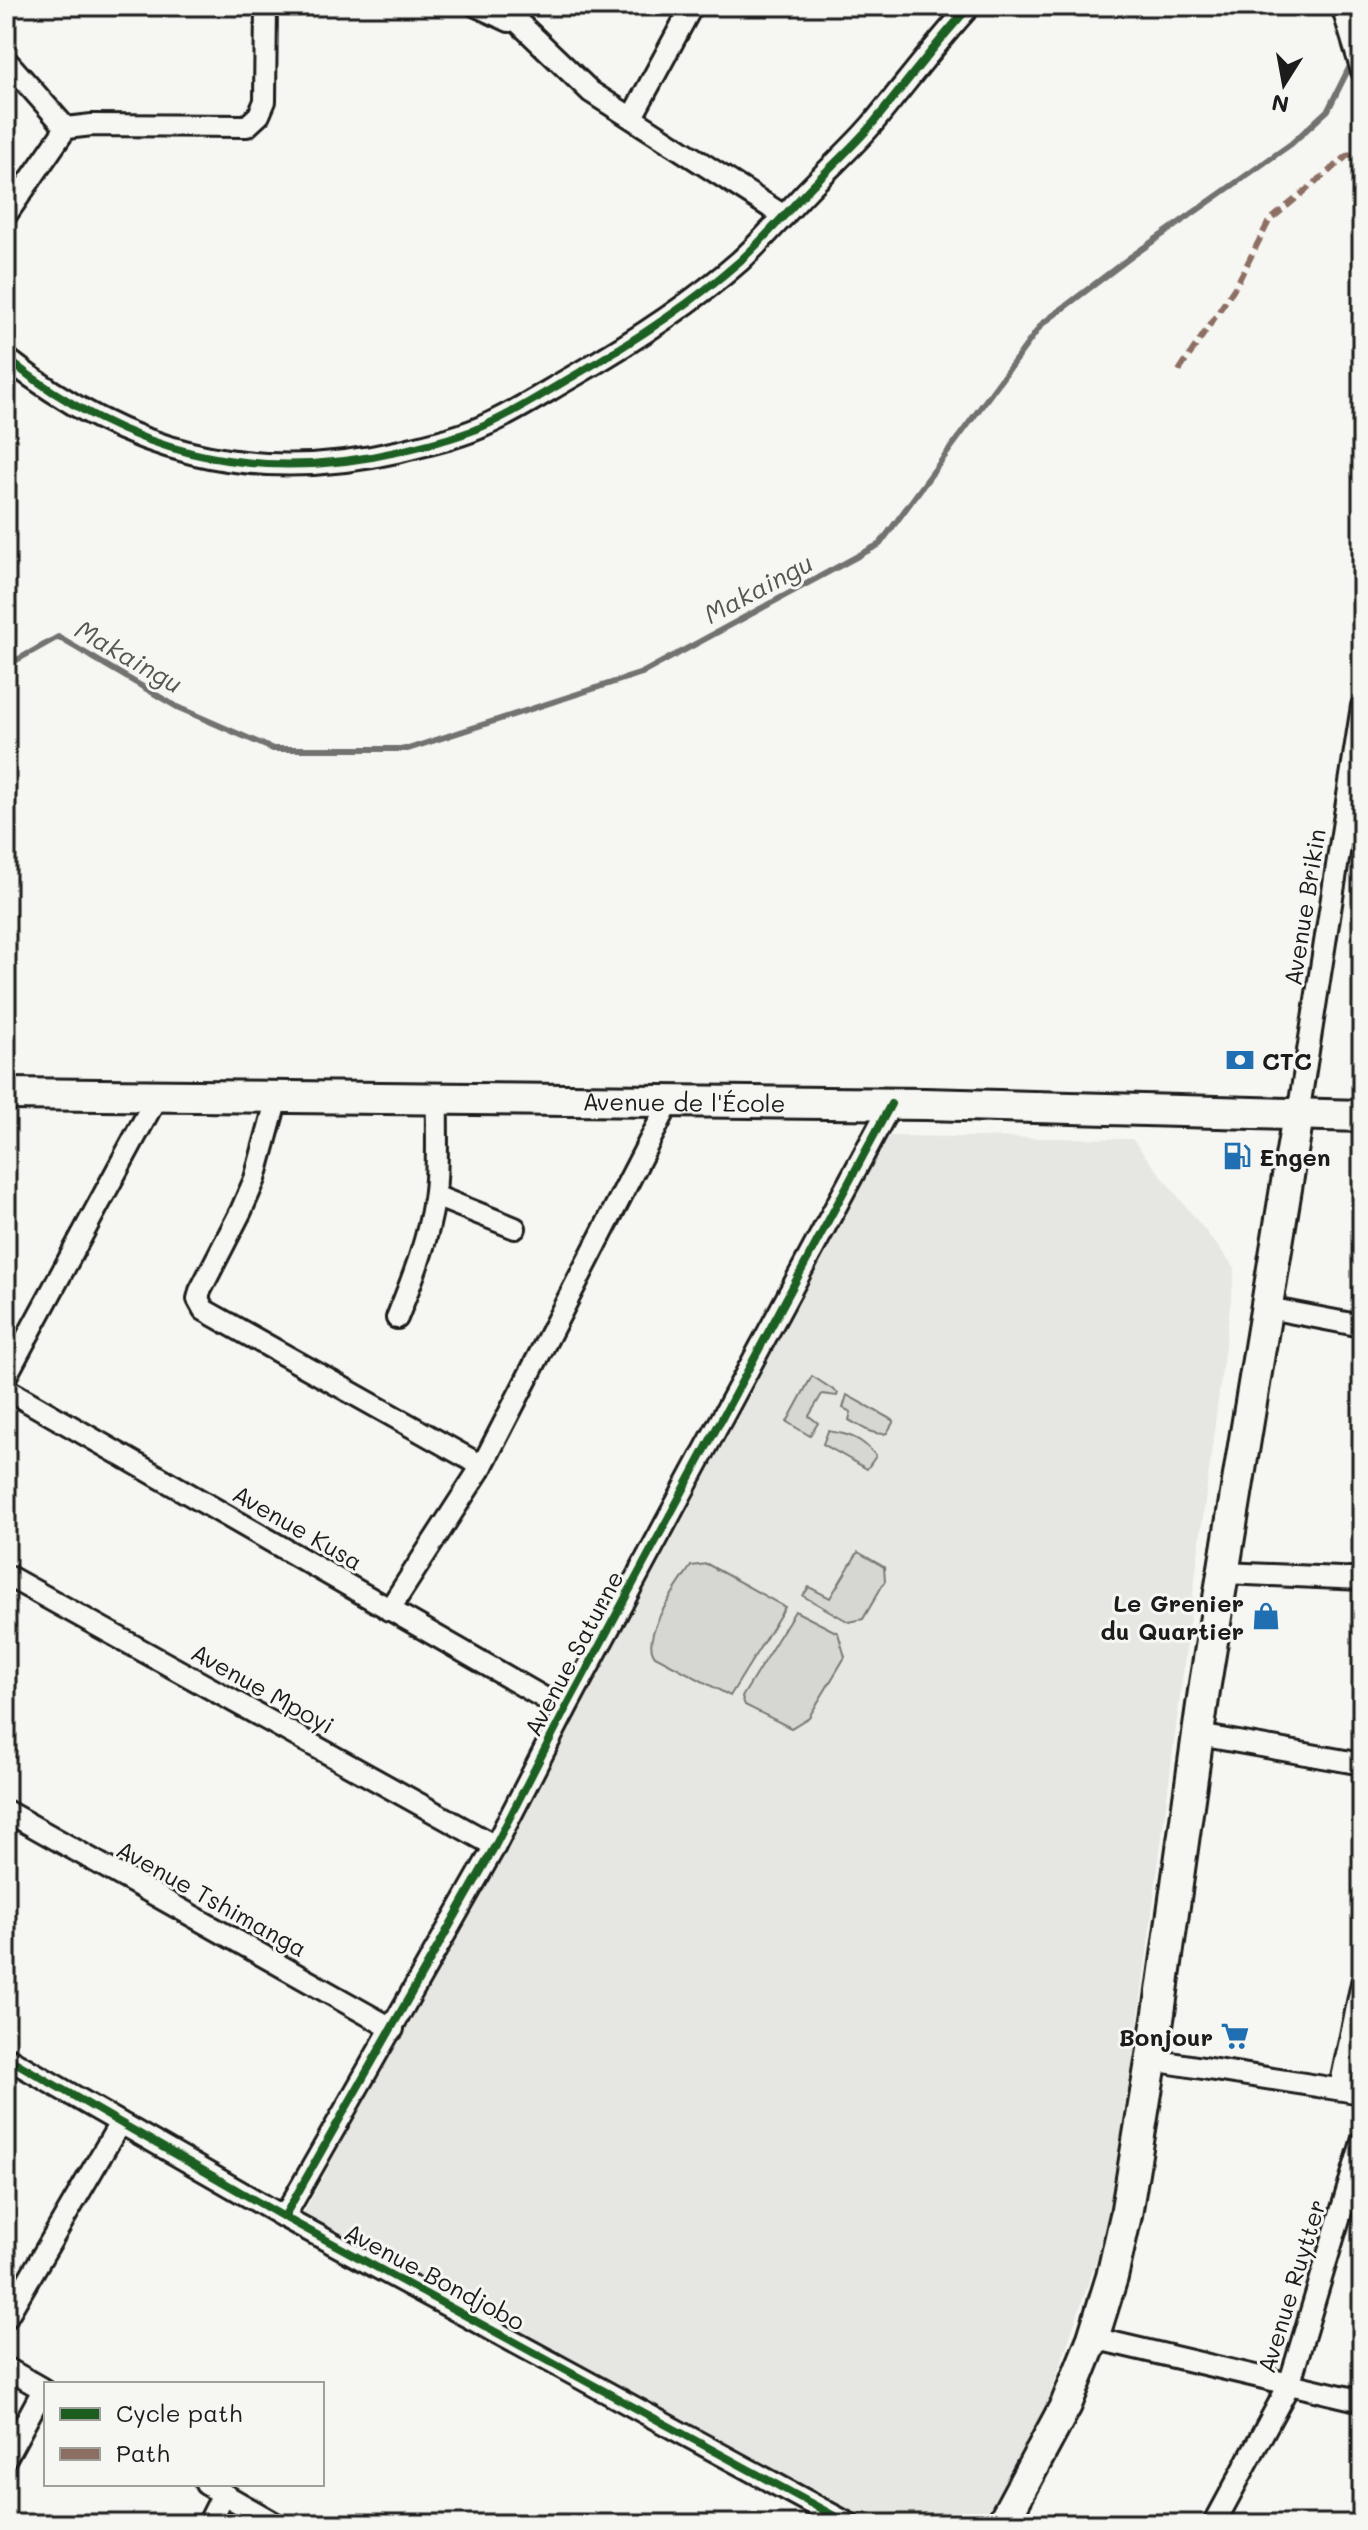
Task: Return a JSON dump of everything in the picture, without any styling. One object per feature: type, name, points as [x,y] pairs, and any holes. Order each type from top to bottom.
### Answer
[{"type":"main road","name":"Avenue de l'École","points":[[6,1094],[891,1104],[1362,1116]]},
{"type":"main road","points":[[1002,2524],[1049,2440],[1093,2338],[1126,2215],[1152,2060],[1205,1684],[1298,1115]]},
{"type":"street","points":[[6,215],[66,128],[92,125],[247,126],[259,115],[265,101],[266,6]]},
{"type":"street","points":[[476,6],[502,19],[519,12],[591,92],[784,216]]},
{"type":"street","points":[[632,117],[692,6]]},
{"type":"street","points":[[6,358],[86,412],[122,431],[209,459],[250,465],[320,463],[373,457],[486,425],[601,361],[684,307],[741,259],[872,125],[942,36],[970,6]]},
{"type":"street","points":[[1342,6],[1362,71]]},
{"type":"street","points":[[6,60],[66,128]]},
{"type":"street","name":"Avenue Brikin","points":[[1298,1115],[1362,706]]},
{"type":"street","points":[[8,1369],[156,1098]]},
{"type":"street","points":[[277,1098],[255,1179],[200,1291],[200,1305],[482,1466]]},
{"type":"street","points":[[397,1318],[418,1263],[435,1196],[437,1099]]},
{"type":"street","points":[[389,1610],[482,1466],[669,1103]]},
{"type":"street","name":"Avenue Saturne","points":[[284,2217],[495,1846],[891,1104]]},
{"type":"street","points":[[435,1196],[515,1228]]},
{"type":"street","points":[[1268,1308],[1362,1326]]},
{"type":"street","name":"Avenue Kusa","points":[[6,1389],[565,1710]]},
{"type":"street","points":[[1225,1573],[1362,1579]]},
{"type":"street","name":"Avenue Mpoyi","points":[[6,1575],[495,1846]]},
{"type":"street","points":[[1199,1735],[1362,1764]]},
{"type":"street","name":"Avenue Tshimanga","points":[[6,1811],[393,2029]]},
{"type":"street","points":[[1340,2088],[1362,1983]]},
{"type":"street","name":"Avenue Bondjobo","points":[[6,2057],[284,2217],[849,2524]]},
{"type":"street","points":[[1152,2060],[1362,2093]]},
{"type":"street","points":[[6,2318],[120,2123]]},
{"type":"street","name":"Avenue Ruytter","points":[[1214,2524],[1289,2385],[1362,2142]]},
{"type":"street","points":[[1093,2338],[1362,2401]]},
{"type":"street","points":[[6,2368],[44,2390]]},
{"type":"street","points":[[6,2458],[44,2393]]},
{"type":"street","points":[[208,2524],[215,2489],[276,2524]]},
{"type":"shaded area","points":[[887,1136],[1132,1139],[1235,1268],[1114,2209],[1034,2441],[986,2524],[863,2524],[301,2217],[685,1516]]},
{"type":"shaded area","points":[[812,1376],[838,1393],[837,1396],[822,1394],[809,1416],[818,1423],[810,1436],[787,1422]]},
{"type":"shaded area","points":[[847,1395],[894,1421],[887,1433],[872,1432],[849,1420],[851,1412],[843,1408]]},
{"type":"shaded area","points":[[828,1431],[855,1438],[866,1445],[876,1456],[867,1469],[823,1444]]},
{"type":"shaded area","points":[[858,1552],[884,1567],[885,1581],[863,1619],[849,1622],[803,1596],[809,1587],[830,1598]]},
{"type":"shaded area","points":[[707,1564],[785,1607],[730,1696],[655,1656],[651,1647],[656,1624],[678,1585],[691,1566]]},
{"type":"shaded area","points":[[795,1611],[838,1633],[845,1657],[809,1717],[791,1728],[745,1705],[742,1697]]},
{"type":"waterway","name":"Makaingu","points":[[6,666],[58,637],[177,707],[273,749],[408,749],[642,673],[880,544],[1042,324],[1291,144],[1328,110],[1353,60]]},
{"type":"marked path","points":[[1179,371],[1237,284],[1269,221],[1347,156],[1362,150]]},
{"type":"cycle path","points":[[6,358],[51,391],[97,418],[144,438],[192,453],[242,462],[293,465],[346,461],[401,451],[467,433],[509,413],[616,351],[721,278],[758,244],[866,131],[970,6]]},
{"type":"cycle path","points":[[284,2217],[495,1846],[891,1104]]},
{"type":"cycle path","points":[[6,2057],[284,2217],[849,2524]]},
{"type":"place","name":"CTC","points":[[1240,1060]]},
{"type":"place","name":"Engen","points":[[1237,1156]]},
{"type":"place","name":"Le Grenier du Quartier","points":[[1266,1616]]},
{"type":"place","name":"Bonjour","points":[[1235,2036]]}]
